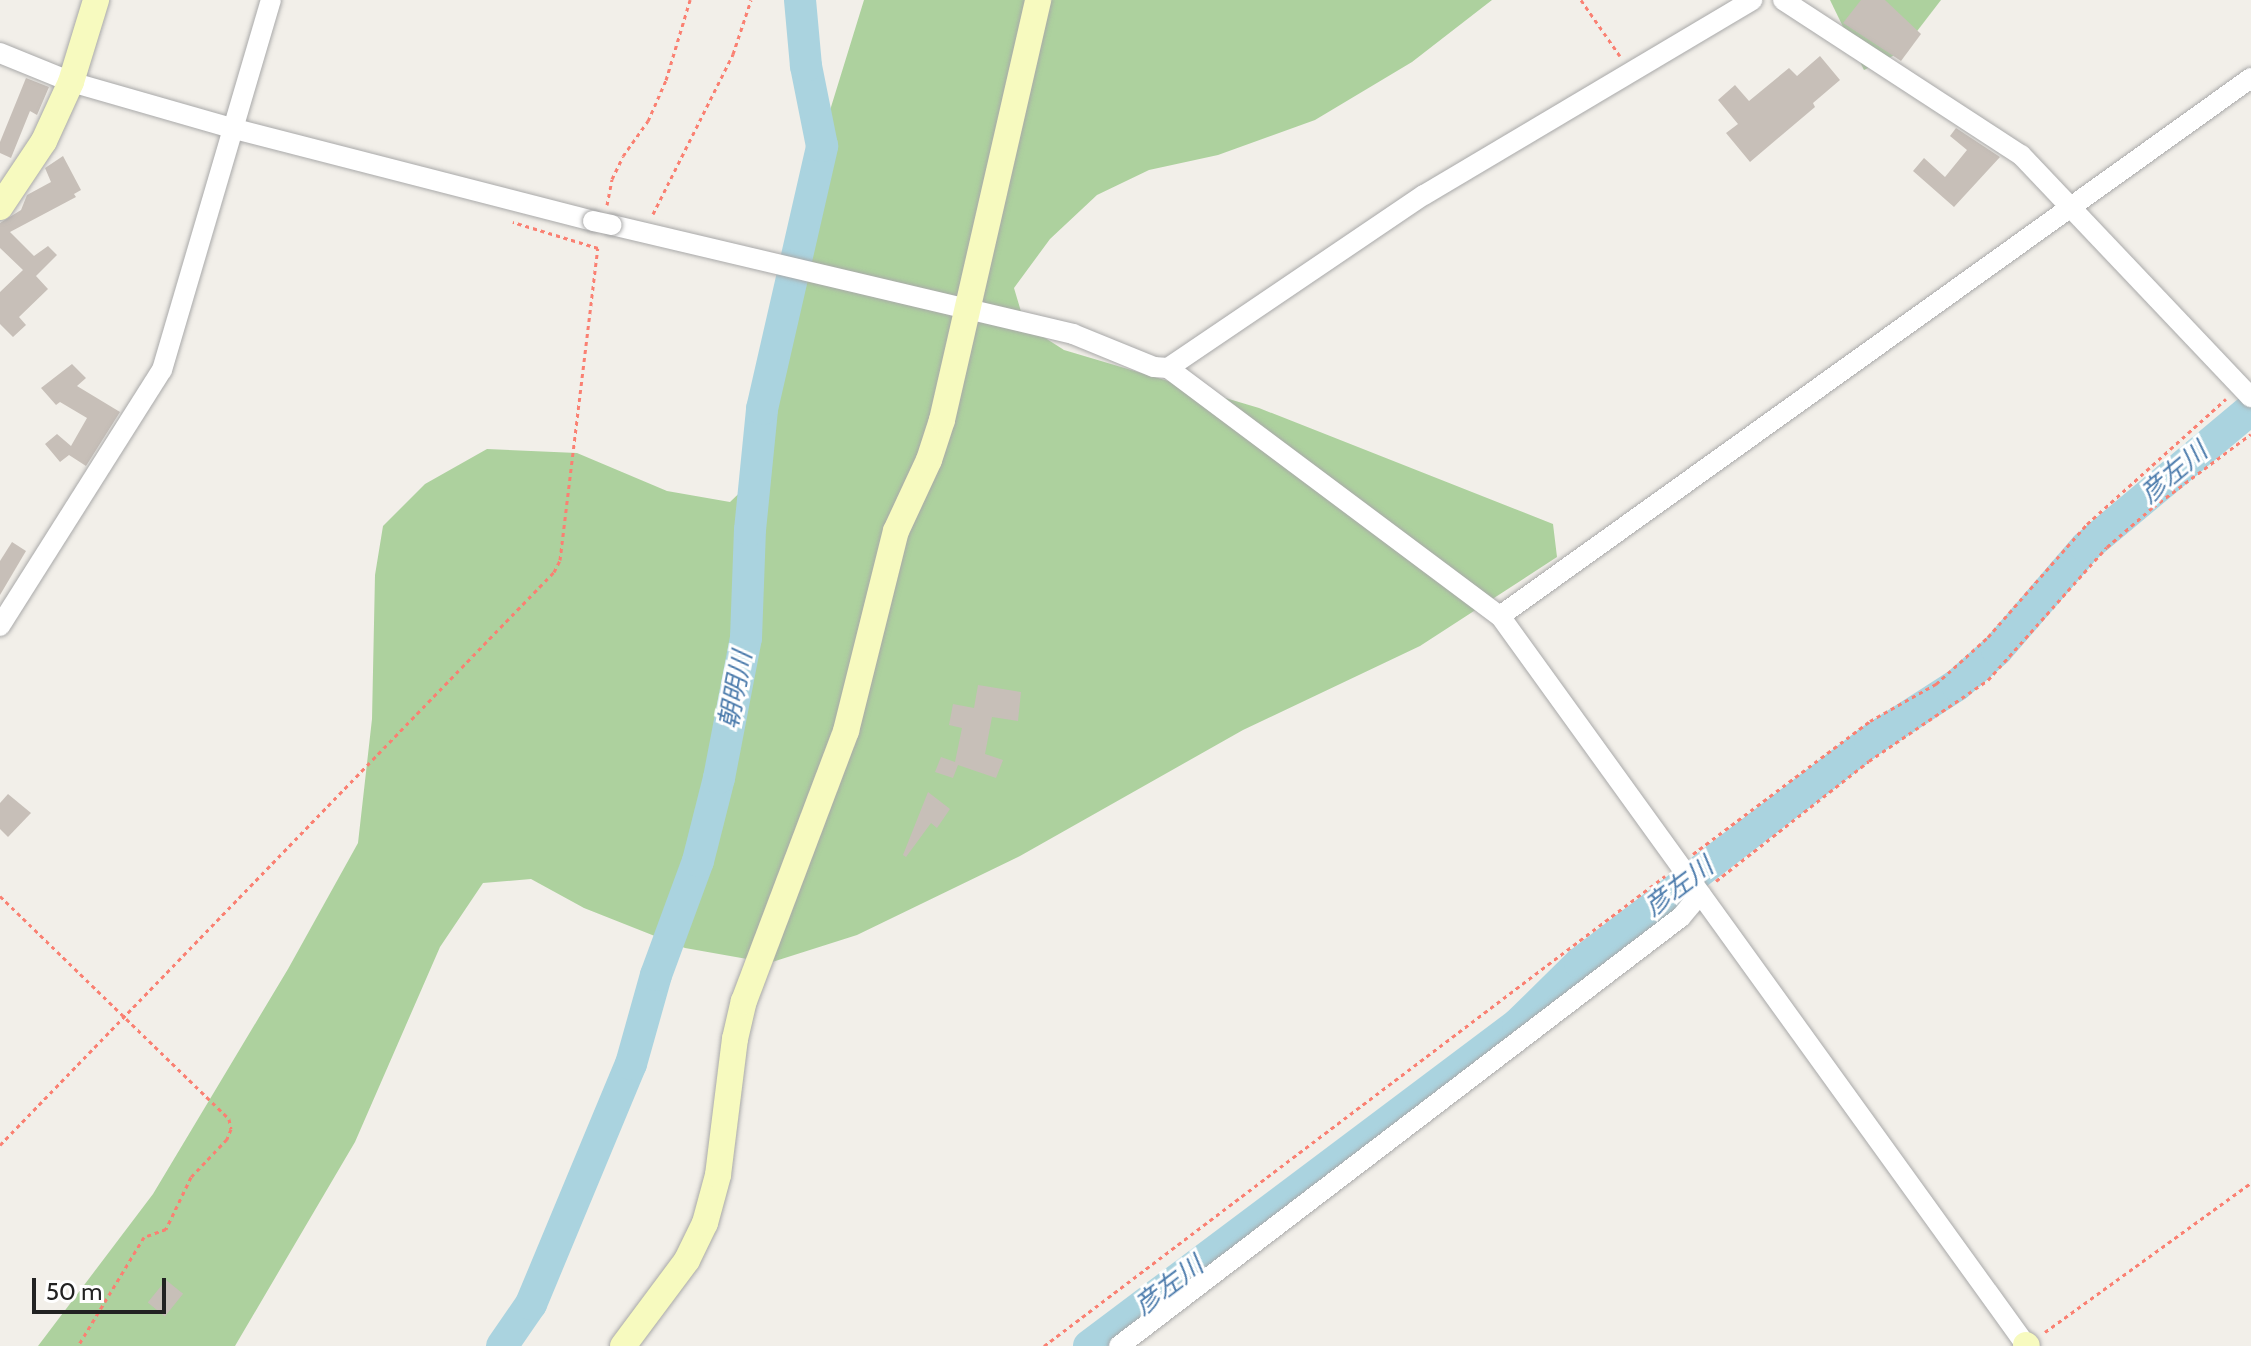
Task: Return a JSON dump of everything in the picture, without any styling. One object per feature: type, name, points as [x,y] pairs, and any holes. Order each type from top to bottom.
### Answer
[{"type":"street","points":[[0,207],[44,141],[71,82],[96,0]]},
{"type":"street","points":[[0,626],[162,370],[271,0]]},
{"type":"street","points":[[623,1346],[687,1260],[705,1223],[718,1175],[735,1039],[744,1001],[846,731],[896,531],[929,460],[942,420],[954,304],[1038,0]]},
{"type":"street","points":[[1168,368],[1424,195],[1752,0]]},
{"type":"street","points":[[1783,0],[2021,155],[2248,388]]},
{"type":"street","points":[[0,53],[71,82],[235,129],[647,234],[954,304],[1097,341],[1154,367],[1168,368],[1500,616],[2027,1346]]},
{"type":"street","points":[[1500,616],[2251,78]]},
{"type":"street","points":[[1119,1346],[1681,917],[1698,892]]},
{"type":"path","points":[[0,1145],[554,572],[560,560],[598,248],[612,179],[623,156],[648,121],[666,80],[690,0]]},
{"type":"path","points":[[647,234],[733,54],[751,0]]},
{"type":"path","points":[[1581,0],[1631,72]]},
{"type":"path","points":[[500,217],[598,248]]},
{"type":"path","points":[[1044,1346],[1870,721],[1936,684],[1988,637],[2087,524],[2248,388]]},
{"type":"path","points":[[1698,892],[1869,761],[1988,680],[2107,547],[2153,507],[2251,434]]},
{"type":"path","points":[[0,896],[229,1119],[231,1129],[227,1139],[191,1177],[166,1229],[144,1237],[78,1346]]},
{"type":"path","points":[[2027,1346],[2251,1183]]},
{"type":"green space","points":[[864,0],[1492,0],[1412,62],[1315,120],[1218,155],[1149,170],[1097,195],[1050,239],[1014,288],[1025,325],[1064,350],[1259,408],[1553,524],[1557,557],[1420,646],[1243,730],[1020,856],[857,935],[769,963],[685,948],[584,908],[531,879],[483,883],[440,947],[355,1142],[235,1346],[38,1346],[153,1194],[288,969],[358,843],[372,719],[375,575],[383,526],[425,484],[487,449],[577,453],[667,491],[730,502],[755,478],[781,388],[784,323],[827,120]]},
{"type":"green space","points":[[1830,0],[1941,0],[1901,52],[1864,70]]},
{"type":"building","points":[[1861,0],[1885,0],[1921,34],[1901,61],[1843,23]]},
{"type":"building","points":[[1820,56],[1840,80],[1813,103],[1815,107],[1750,162],[1726,133],[1738,124],[1718,100],[1735,85],[1749,101],[1789,68],[1797,76]]},
{"type":"building","points":[[26,78],[49,87],[37,115],[30,111],[11,158],[0,153],[0,142]]},
{"type":"building","points":[[1956,128],[2000,157],[1954,207],[1913,171],[1924,158],[1945,177],[1967,150],[1950,136]]},
{"type":"building","points":[[63,156],[81,190],[74,194],[76,197],[10,232],[34,256],[48,246],[57,255],[36,276],[48,289],[19,317],[26,325],[13,337],[0,324],[0,292],[23,270],[0,248],[0,223],[21,210],[27,195],[51,182],[45,168]]},
{"type":"building","points":[[72,364],[86,378],[77,386],[120,412],[86,466],[69,455],[60,462],[45,444],[57,434],[71,446],[87,418],[60,402],[56,405],[41,388]]},
{"type":"building","points":[[12,542],[26,551],[0,595],[0,561]]},
{"type":"building","points":[[978,685],[1021,692],[1018,721],[992,717],[985,754],[1003,760],[996,778],[958,765],[953,778],[935,772],[941,757],[955,762],[962,728],[949,725],[953,704],[974,708]]},
{"type":"building","points":[[928,792],[950,809],[937,828],[931,823],[906,857],[903,855]]},
{"type":"building","points":[[8,794],[31,813],[8,837],[0,829],[0,803]]},
{"type":"building","points":[[166,1280],[183,1294],[165,1316],[148,1303]]},
{"type":"waterway","name":"朝明川","points":[[502,1346],[531,1304],[631,1064],[656,975],[698,861],[719,778],[746,638],[750,530],[762,409],[822,146],[806,66],[800,0]]},
{"type":"waterway","name":"彦左川","points":[[1089,1346],[1518,1024],[1580,963],[1870,741],[1957,685],[1997,650],[2086,547],[2251,409]]}]
